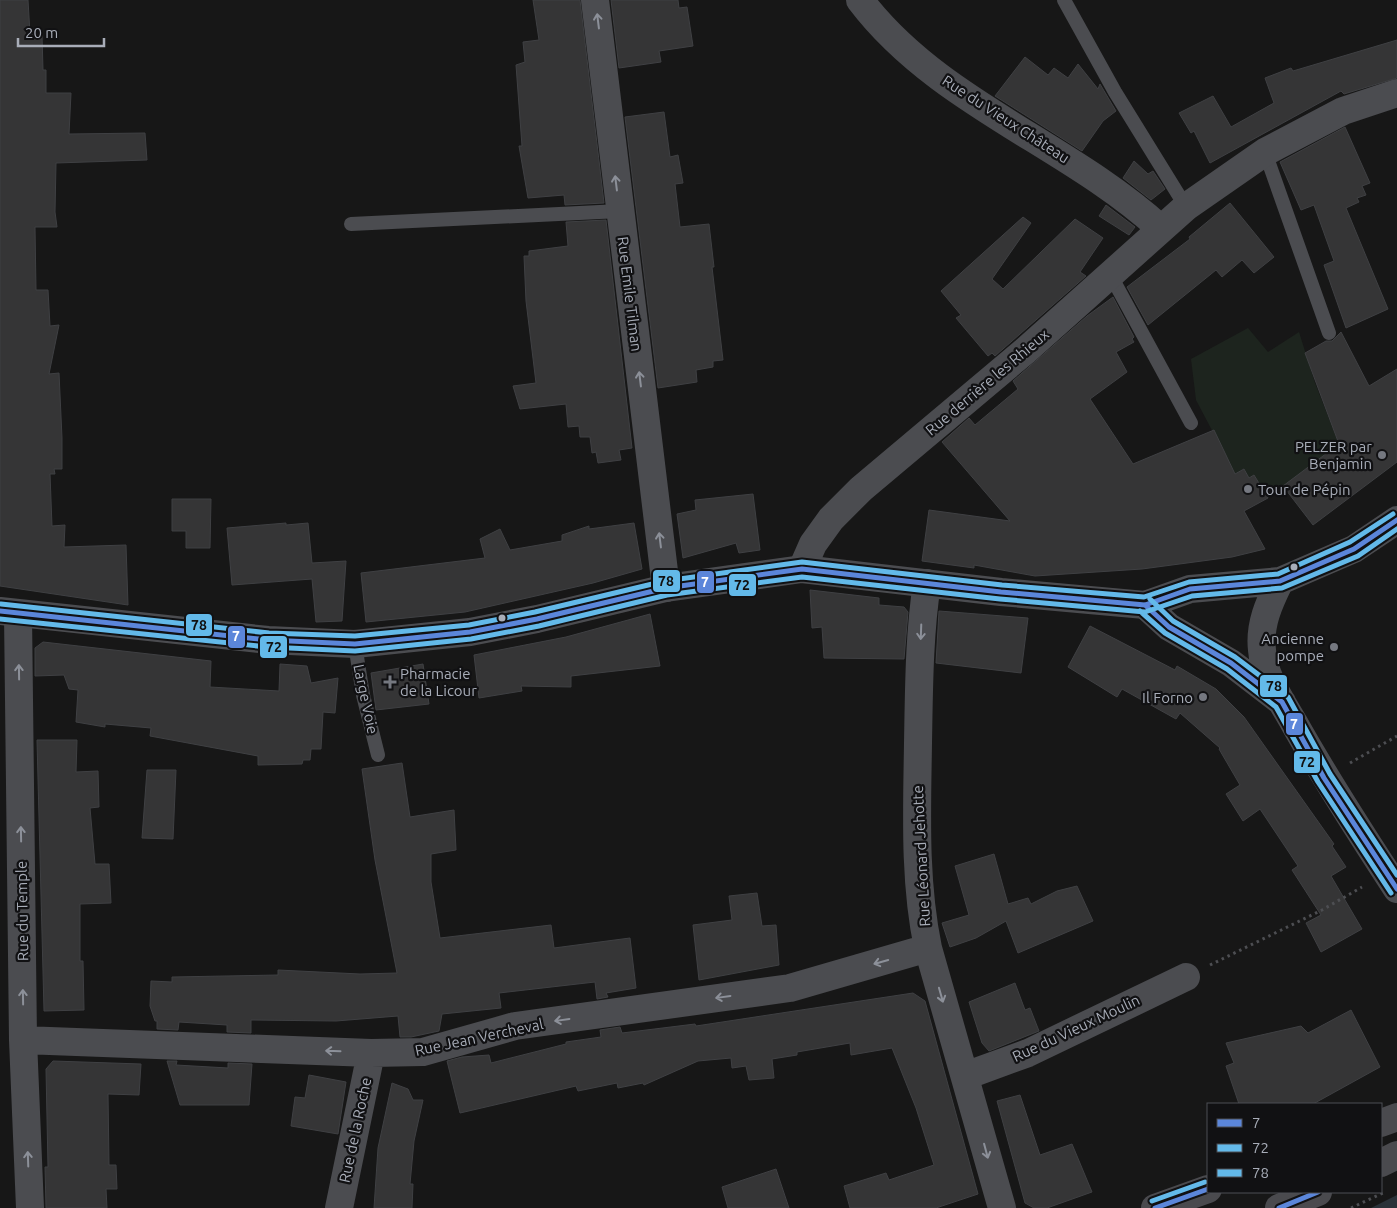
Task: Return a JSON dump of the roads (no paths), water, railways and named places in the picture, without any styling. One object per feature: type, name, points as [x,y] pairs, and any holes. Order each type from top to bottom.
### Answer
[{"type":"main road","points":[[1382,1123],[1397,1117]]},
{"type":"main road","points":[[1382,1164],[1397,1156]]},
{"type":"main road","points":[[1155,1208],[1207,1188]]},
{"type":"main road","points":[[1279,1208],[1316,1193]]},
{"type":"street","name":"Rue Emile Tilman","points":[[595,0],[666,588]]},
{"type":"street","name":"Rue du Vieux Château","points":[[860,0],[880,27],[950,85],[1132,202],[1160,228]]},
{"type":"street","name":"Rue derrière les Rhieux","points":[[802,569],[813,544],[831,519],[860,489],[1025,351],[1160,228],[1186,207],[1265,152],[1343,111],[1397,94]]},
{"type":"street","points":[[1282,702],[1231,663],[1169,627],[1145,605],[1190,589],[1280,581],[1354,549],[1397,520]]},
{"type":"street","name":"Large Voie","points":[[9,612],[268,640],[355,644],[470,632],[537,619],[666,588],[802,569],[1145,605]]},
{"type":"street","points":[[1280,581],[1266,611],[1262,627],[1262,651],[1268,678],[1324,778],[1392,881]]},
{"type":"street","name":"Rue Léonard Jehotte","points":[[927,583],[921,624],[917,828],[922,919],[928,948],[1002,1208]]},
{"type":"street","name":"Rue du Temple","points":[[9,612],[30,1208]]},
{"type":"street","name":"Rue Jean Vercheval","points":[[23,1040],[371,1053],[423,1052],[515,1026],[790,988],[928,948]]},
{"type":"street","name":"Rue du Vieux Moulin","points":[[965,1076],[1028,1053],[1186,977]]},
{"type":"street","name":"Rue de la Roche","points":[[338,1208],[371,1053]]},
{"type":"street","points":[[1382,1113],[1397,1105]]},
{"type":"lane","points":[[1064,0],[1115,92],[1186,207]]},
{"type":"lane","points":[[1265,152],[1328,333]]},
{"type":"lane","points":[[351,224],[620,211]]},
{"type":"lane","points":[[1110,274],[1191,423]]},
{"type":"lane","name":"Large Voie","points":[[355,644],[363,695],[378,755]]},
{"type":"place","name":"PELZER par Benjamin","points":[[1382,455]]},
{"type":"place","name":"Tour de Pépin","points":[[1248,489]]},
{"type":"place","name":"Ancienne pompe","points":[[1334,647]]},
{"type":"place","name":"Pharmacie de la Licour","points":[[390,682]]},
{"type":"place","name":"Il Forno","points":[[1203,697]]}]
